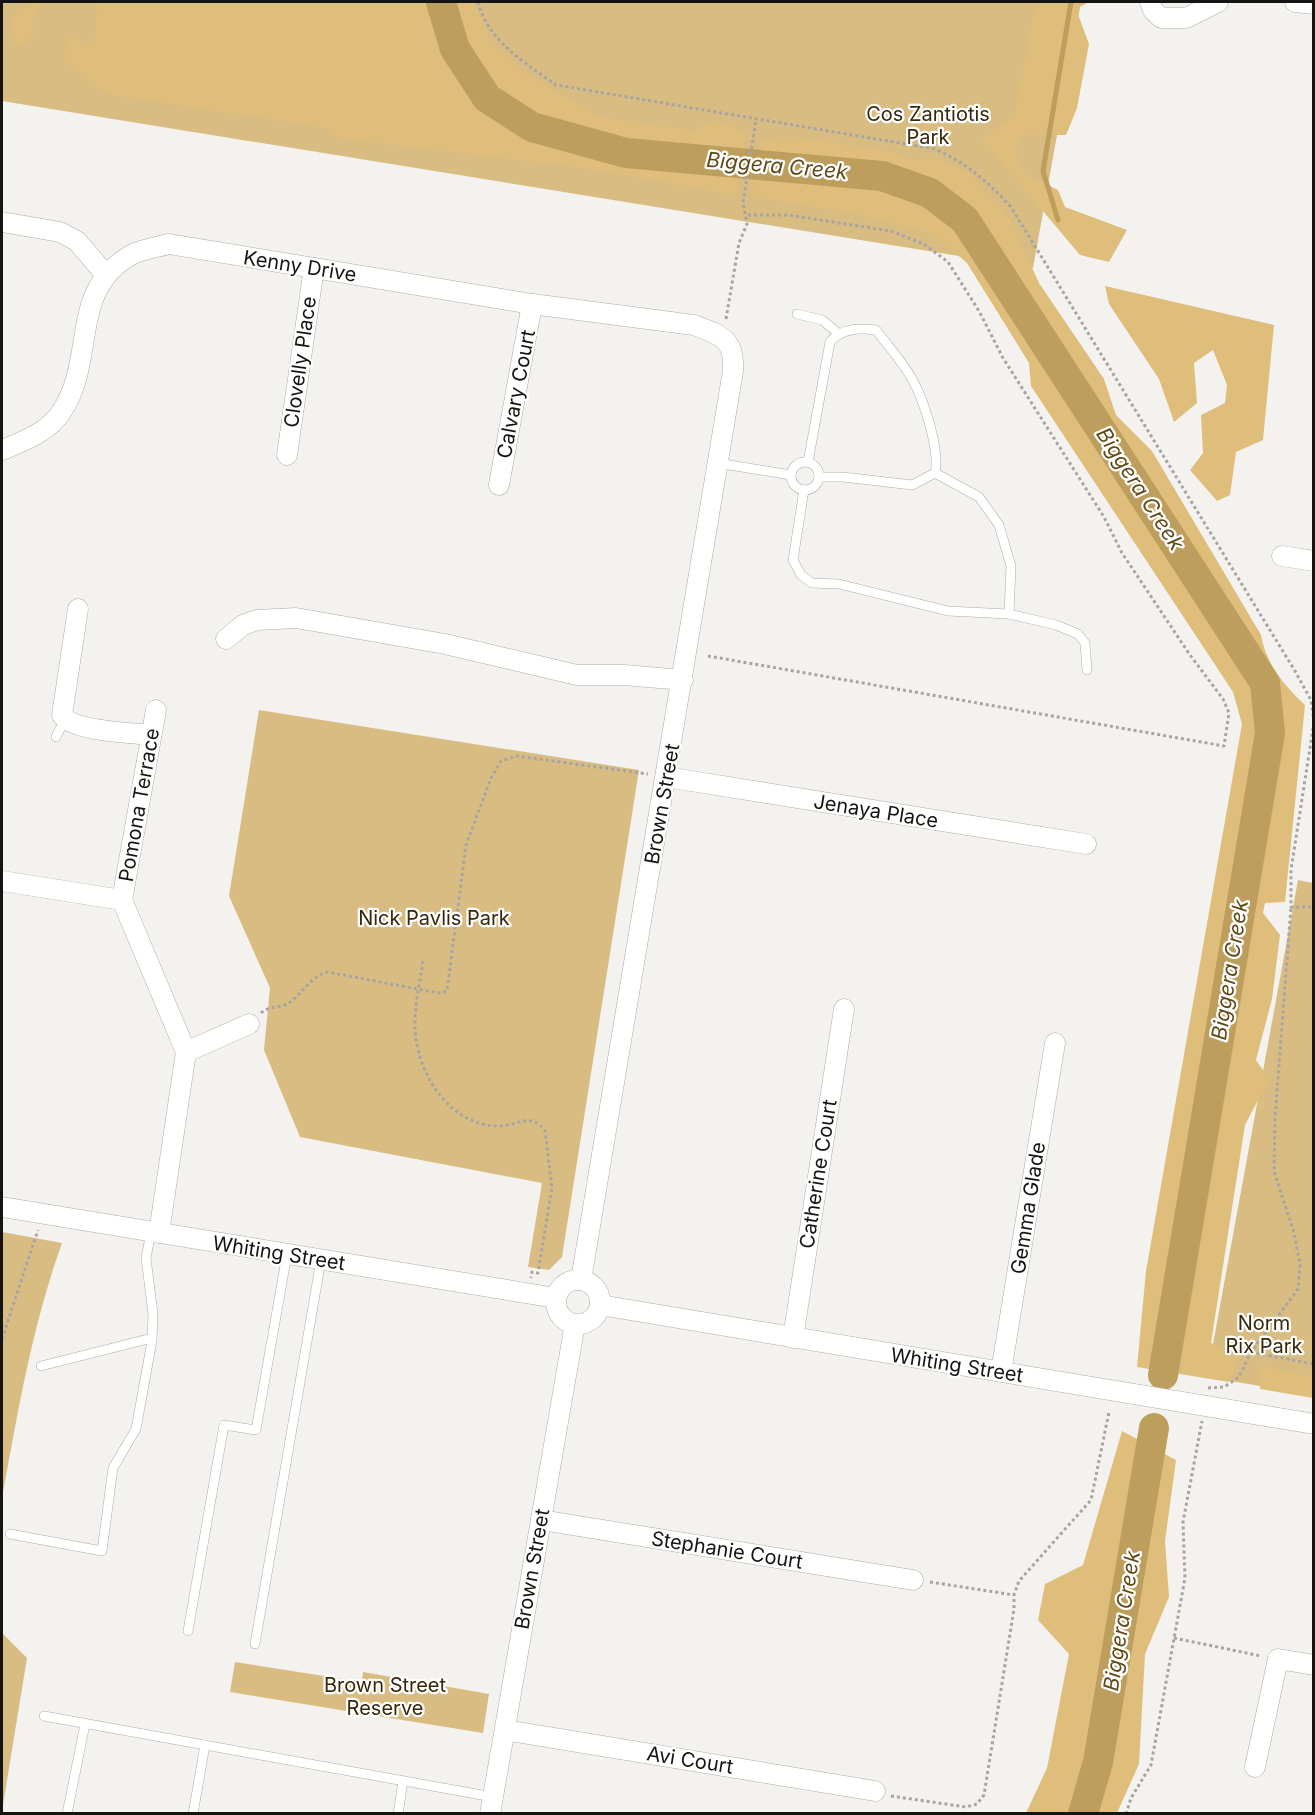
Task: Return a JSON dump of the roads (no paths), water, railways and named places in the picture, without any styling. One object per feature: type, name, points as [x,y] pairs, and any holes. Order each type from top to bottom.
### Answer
[{"type":"street","points":[[1150,2],[1153,10],[1161,18],[1186,18],[1218,2]]},
{"type":"street","points":[[1295,2],[1314,4]]},
{"type":"street","points":[[2,222],[60,232],[77,241],[105,274]]},
{"type":"street","name":"Kenny Drive","points":[[2,450],[36,436],[62,412],[77,381],[92,300],[105,274],[135,253],[169,244],[532,303],[694,325],[718,334]]},
{"type":"street","name":"Clovelly Place","points":[[287,455],[314,268]]},
{"type":"street","name":"Calvary Court","points":[[499,485],[532,303]]},
{"type":"street","name":"Brown Street","points":[[581,1280],[734,358],[729,342],[718,334]]},
{"type":"street","points":[[1282,556],[1314,561]]},
{"type":"street","points":[[78,609],[62,708],[61,728],[77,725],[151,735]]},
{"type":"street","points":[[226,639],[243,625],[257,620],[296,618],[445,644],[577,675],[624,675],[682,680]]},
{"type":"street","name":"Pomona Terrace","points":[[122,900],[156,710]]},
{"type":"street","name":"Jenaya Place","points":[[666,777],[1086,844]]},
{"type":"street","points":[[2,882],[122,900],[186,1052],[155,1233]]},
{"type":"street","name":"Catherine Court","points":[[793,1338],[844,1009]]},
{"type":"street","points":[[186,1052],[249,1024]]},
{"type":"street","name":"Gemma Glade","points":[[1001,1372],[1055,1043]]},
{"type":"street","name":"Whiting Street","points":[[2,1207],[556,1298]]},
{"type":"street","points":[[581,1280],[596,1289],[600,1305],[594,1318],[582,1324],[575,1324],[560,1315],[556,1298],[568,1282],[581,1280]]},
{"type":"street","name":"Whiting Street","points":[[600,1305],[1314,1424]]},
{"type":"street","name":"Brown Street","points":[[492,1805],[575,1324]]},
{"type":"street","name":"Stephanie Court","points":[[541,1520],[913,1580]]},
{"type":"street","points":[[1254,1767],[1278,1659],[1314,1665]]},
{"type":"street","name":"Avi Court","points":[[505,1730],[875,1791]]},
{"type":"lane","points":[[797,314],[822,320],[838,333]]},
{"type":"lane","points":[[808,462],[830,342],[838,333],[861,328],[876,330],[913,380],[934,440],[938,460],[935,473],[912,485],[843,477],[820,477]]},
{"type":"lane","points":[[808,462],[817,467],[820,477],[815,486],[804,490],[794,485],[791,475],[797,464],[808,462]]},
{"type":"lane","points":[[717,463],[791,475]]},
{"type":"lane","points":[[935,473],[979,497],[999,525],[1011,566],[1009,614]]},
{"type":"lane","points":[[804,490],[793,560],[801,575],[812,583],[839,584],[948,611],[1009,614],[1056,625],[1078,634],[1085,642],[1088,670]]},
{"type":"lane","points":[[10,1534],[102,1551],[113,1468],[136,1429],[152,1338],[153,1314],[146,1258],[155,1233]]},
{"type":"lane","points":[[188,1631],[224,1425],[256,1430],[287,1254]]},
{"type":"lane","points":[[255,1644],[321,1260]]},
{"type":"lane","points":[[41,1366],[152,1338]]},
{"type":"lane","points":[[44,1716],[403,1780],[492,1805]]},
{"type":"lane","points":[[67,1814],[86,1724]]},
{"type":"lane","points":[[193,1814],[206,1745]]},
{"type":"lane","points":[[398,1814],[403,1780]]},
{"type":"waterway","name":"Biggera Creek","points":[[441,2],[455,49],[487,98],[532,127],[626,153],[882,176],[930,193],[965,220],[1265,683],[1270,733],[1163,1375]]},
{"type":"waterway","points":[[1058,220],[1043,171],[1071,2]]},
{"type":"waterway","name":"Biggera Creek","points":[[1083,1814],[1098,1762],[1154,1428]]},
{"type":"park label","name":"Cos Zantiotis Park","points":[[928,126]]},
{"type":"park label","name":"Nick Pavlis Park","points":[[434,918]]},
{"type":"park label","name":"Norm Rix Park","points":[[1264,1334]]},
{"type":"park label","name":"Brown Street Reserve","points":[[385,1696]]}]
